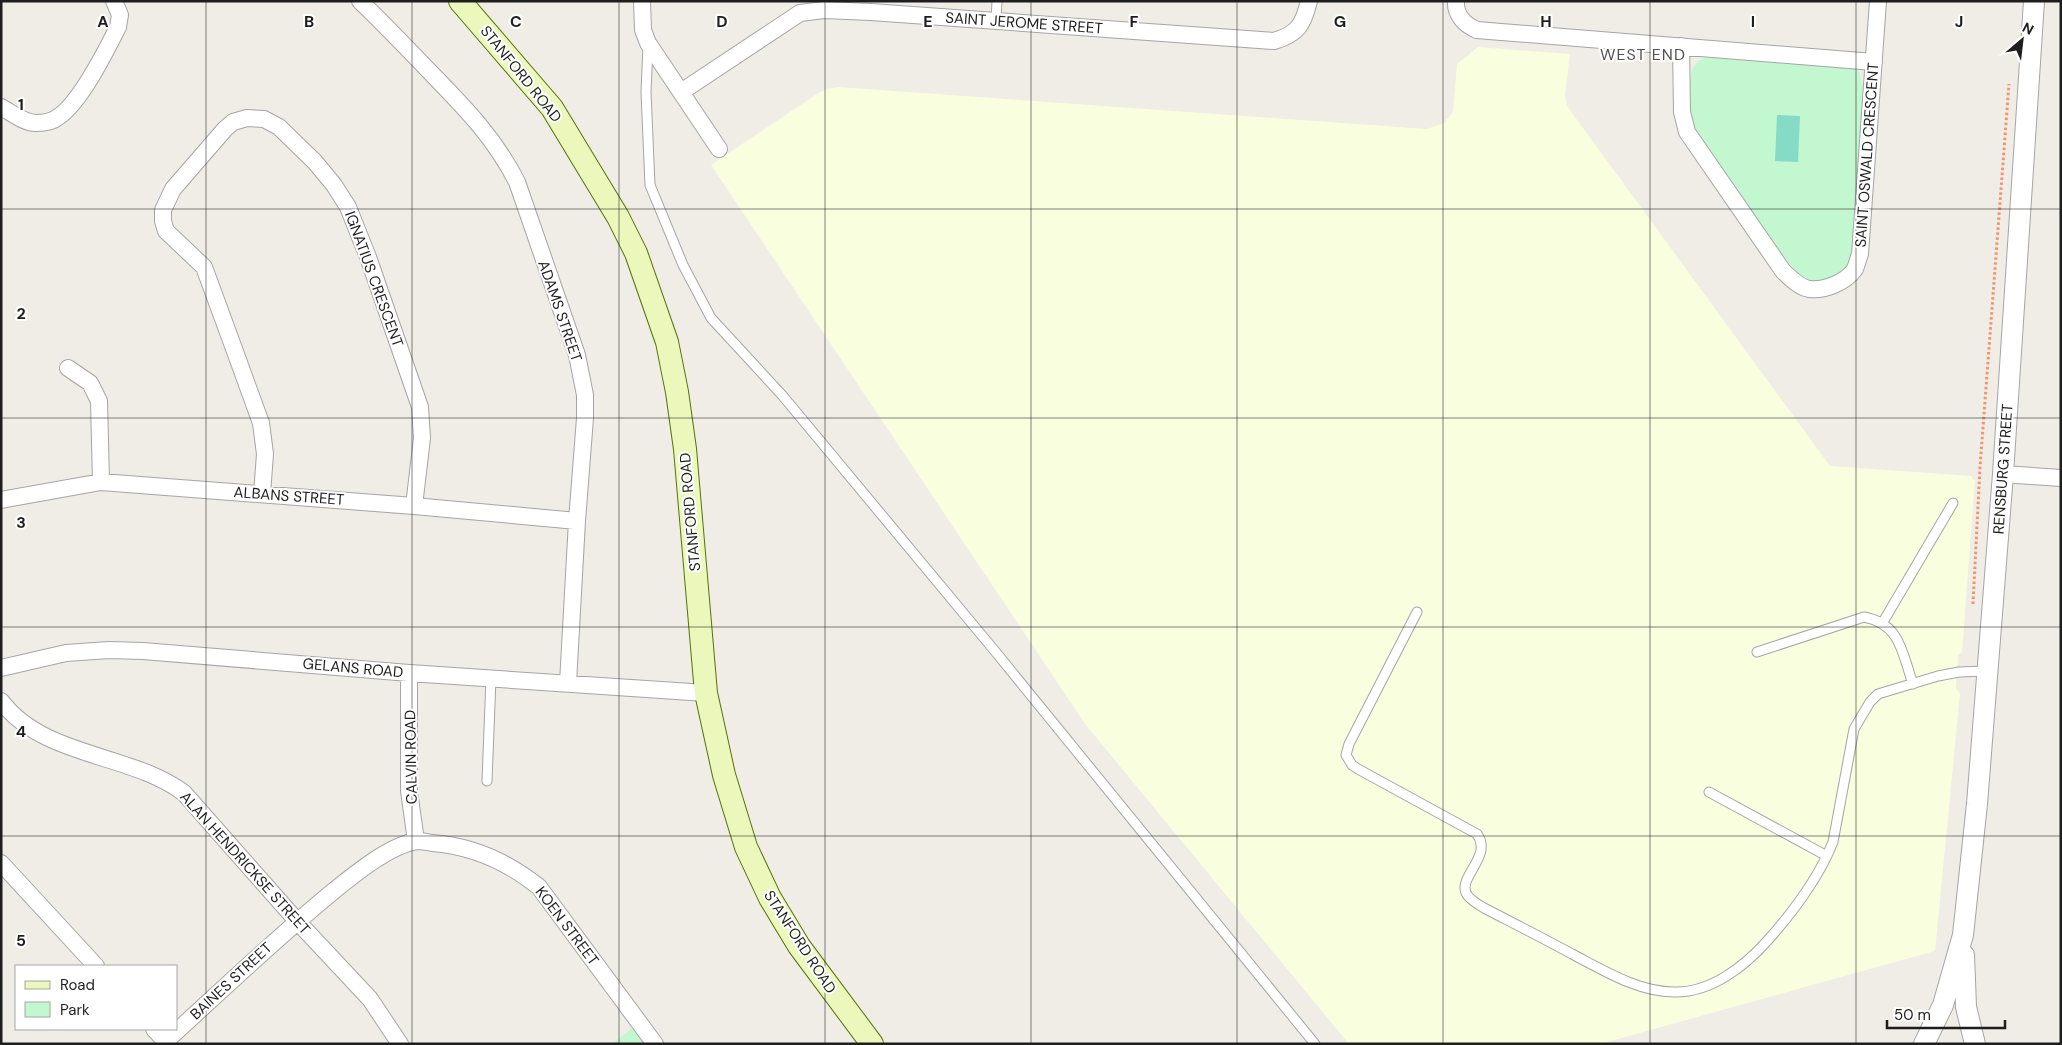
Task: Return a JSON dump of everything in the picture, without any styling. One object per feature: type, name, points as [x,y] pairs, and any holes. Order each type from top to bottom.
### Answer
[{"type":"main road","name":"STANFORD ROAD","points":[[460,1],[552,108],[618,217],[636,253],[667,342],[675,383],[684,449],[706,693],[724,775],[746,847],[770,898],[799,946],[872,1044]]},
{"type":"street","points":[[1,107],[20,118],[34,123],[49,122],[60,116],[78,97],[118,27],[120,15],[114,1]]},
{"type":"street","name":"ADAMS STREET","points":[[360,1],[473,116],[493,140],[518,182],[577,355],[585,395],[586,418],[577,521],[568,683]]},
{"type":"street","points":[[642,1],[643,30],[648,43],[719,149]]},
{"type":"street","name":"SAINT JEROME STREET","points":[[681,92],[799,7],[1274,41],[1285,38],[1297,30],[1304,20],[1309,1]]},
{"type":"street","points":[[1456,1],[1457,12],[1461,19],[1470,28],[1486,32],[1874,62]]},
{"type":"street","name":"SAINT OSWALD CRESCENT","points":[[1681,46],[1682,112],[1687,132],[1765,249],[1783,271],[1793,281],[1810,289],[1832,286],[1850,275],[1856,267],[1860,254],[1878,1]]},
{"type":"street","name":"RENSBURG STREET","points":[[1974,1044],[1966,1007],[1963,935],[1977,804],[2003,474],[2034,1]]},
{"type":"street","name":"IGNATIUS CRESCENT","points":[[262,494],[265,454],[261,423],[236,354],[204,267],[166,231],[163,221],[164,210],[173,189],[225,129],[233,122],[247,118],[264,119],[279,127],[291,137],[334,185],[348,207],[368,258],[420,408],[422,438],[414,506]]},
{"type":"street","points":[[68,368],[90,382],[99,401],[101,482]]},
{"type":"street","points":[[2003,474],[2061,478]]},
{"type":"street","name":"ALBANS STREET","points":[[1,500],[101,482],[414,506],[577,521]]},
{"type":"street","name":"GELANS ROAD","points":[[1,668],[66,653],[109,650],[143,651],[409,673],[706,693]]},
{"type":"street","name":"CALVIN ROAD","points":[[409,673],[409,791],[416,841]]},
{"type":"street","name":"ALAN HENDRICKSE STREET","points":[[1,701],[18,718],[45,736],[135,769],[176,787],[190,799],[297,921],[370,998],[400,1044]]},
{"type":"street","name":"KOEN STREET","points":[[297,921],[355,873],[391,850],[416,841],[465,848],[521,872],[539,887],[655,1044]]},
{"type":"street","points":[[1,864],[95,965]]},
{"type":"street","name":"BAINES STREET","points":[[167,1043],[297,921]]},
{"type":"street","name":"RENSBURG STREET","points":[[1924,1044],[1943,1005],[1963,935]]},
{"type":"street","points":[[155,1030],[167,1043]]},
{"type":"lane","points":[[996,21],[997,1]]},
{"type":"lane","points":[[648,43],[646,92],[650,185],[683,265],[711,318],[782,396],[994,650],[1315,1044]]},
{"type":"lane","points":[[1883,622],[1953,503]]},
{"type":"lane","points":[[1417,612],[1348,744],[1346,755],[1352,764],[1476,834],[1481,840],[1482,848],[1466,881],[1466,892],[1468,896],[1484,908],[1622,979],[1652,989],[1675,992],[1704,986],[1735,971],[1756,953],[1794,908],[1827,856],[1833,842],[1854,729],[1860,715],[1870,702],[1878,694],[1950,673],[1987,671]]},
{"type":"lane","points":[[1757,652],[1864,616],[1883,622],[1895,634],[1913,684]]},
{"type":"lane","points":[[486,781],[491,678]]},
{"type":"lane","points":[[1709,792],[1827,856]]},
{"type":"path","points":[[1973,613],[1980,467],[2009,80]]},
{"type":"shaded area","points":[[1478,47],[1570,54],[1565,95],[1567,106],[1830,466],[1972,476],[1972,479],[1975,480],[1962,652],[1958,655],[1956,688],[1960,694],[1935,951],[1600,1044],[1349,1044],[1085,724],[711,165],[820,92],[838,87],[1427,129],[1444,123],[1453,112],[1457,64]]},
{"type":"green space","points":[[1707,56],[1852,67],[1859,72],[1864,91],[1853,251],[1846,266],[1829,280],[1813,281],[1803,278],[1794,270],[1703,146],[1690,116],[1689,83],[1692,69],[1697,62]]},
{"type":"green space","points":[[1777,115],[1800,116],[1798,162],[1775,161]]},
{"type":"green space","points":[[632,1028],[644,1044],[612,1044]]},
{"type":"district","name":"WEST END","points":[[1643,54]]}]
